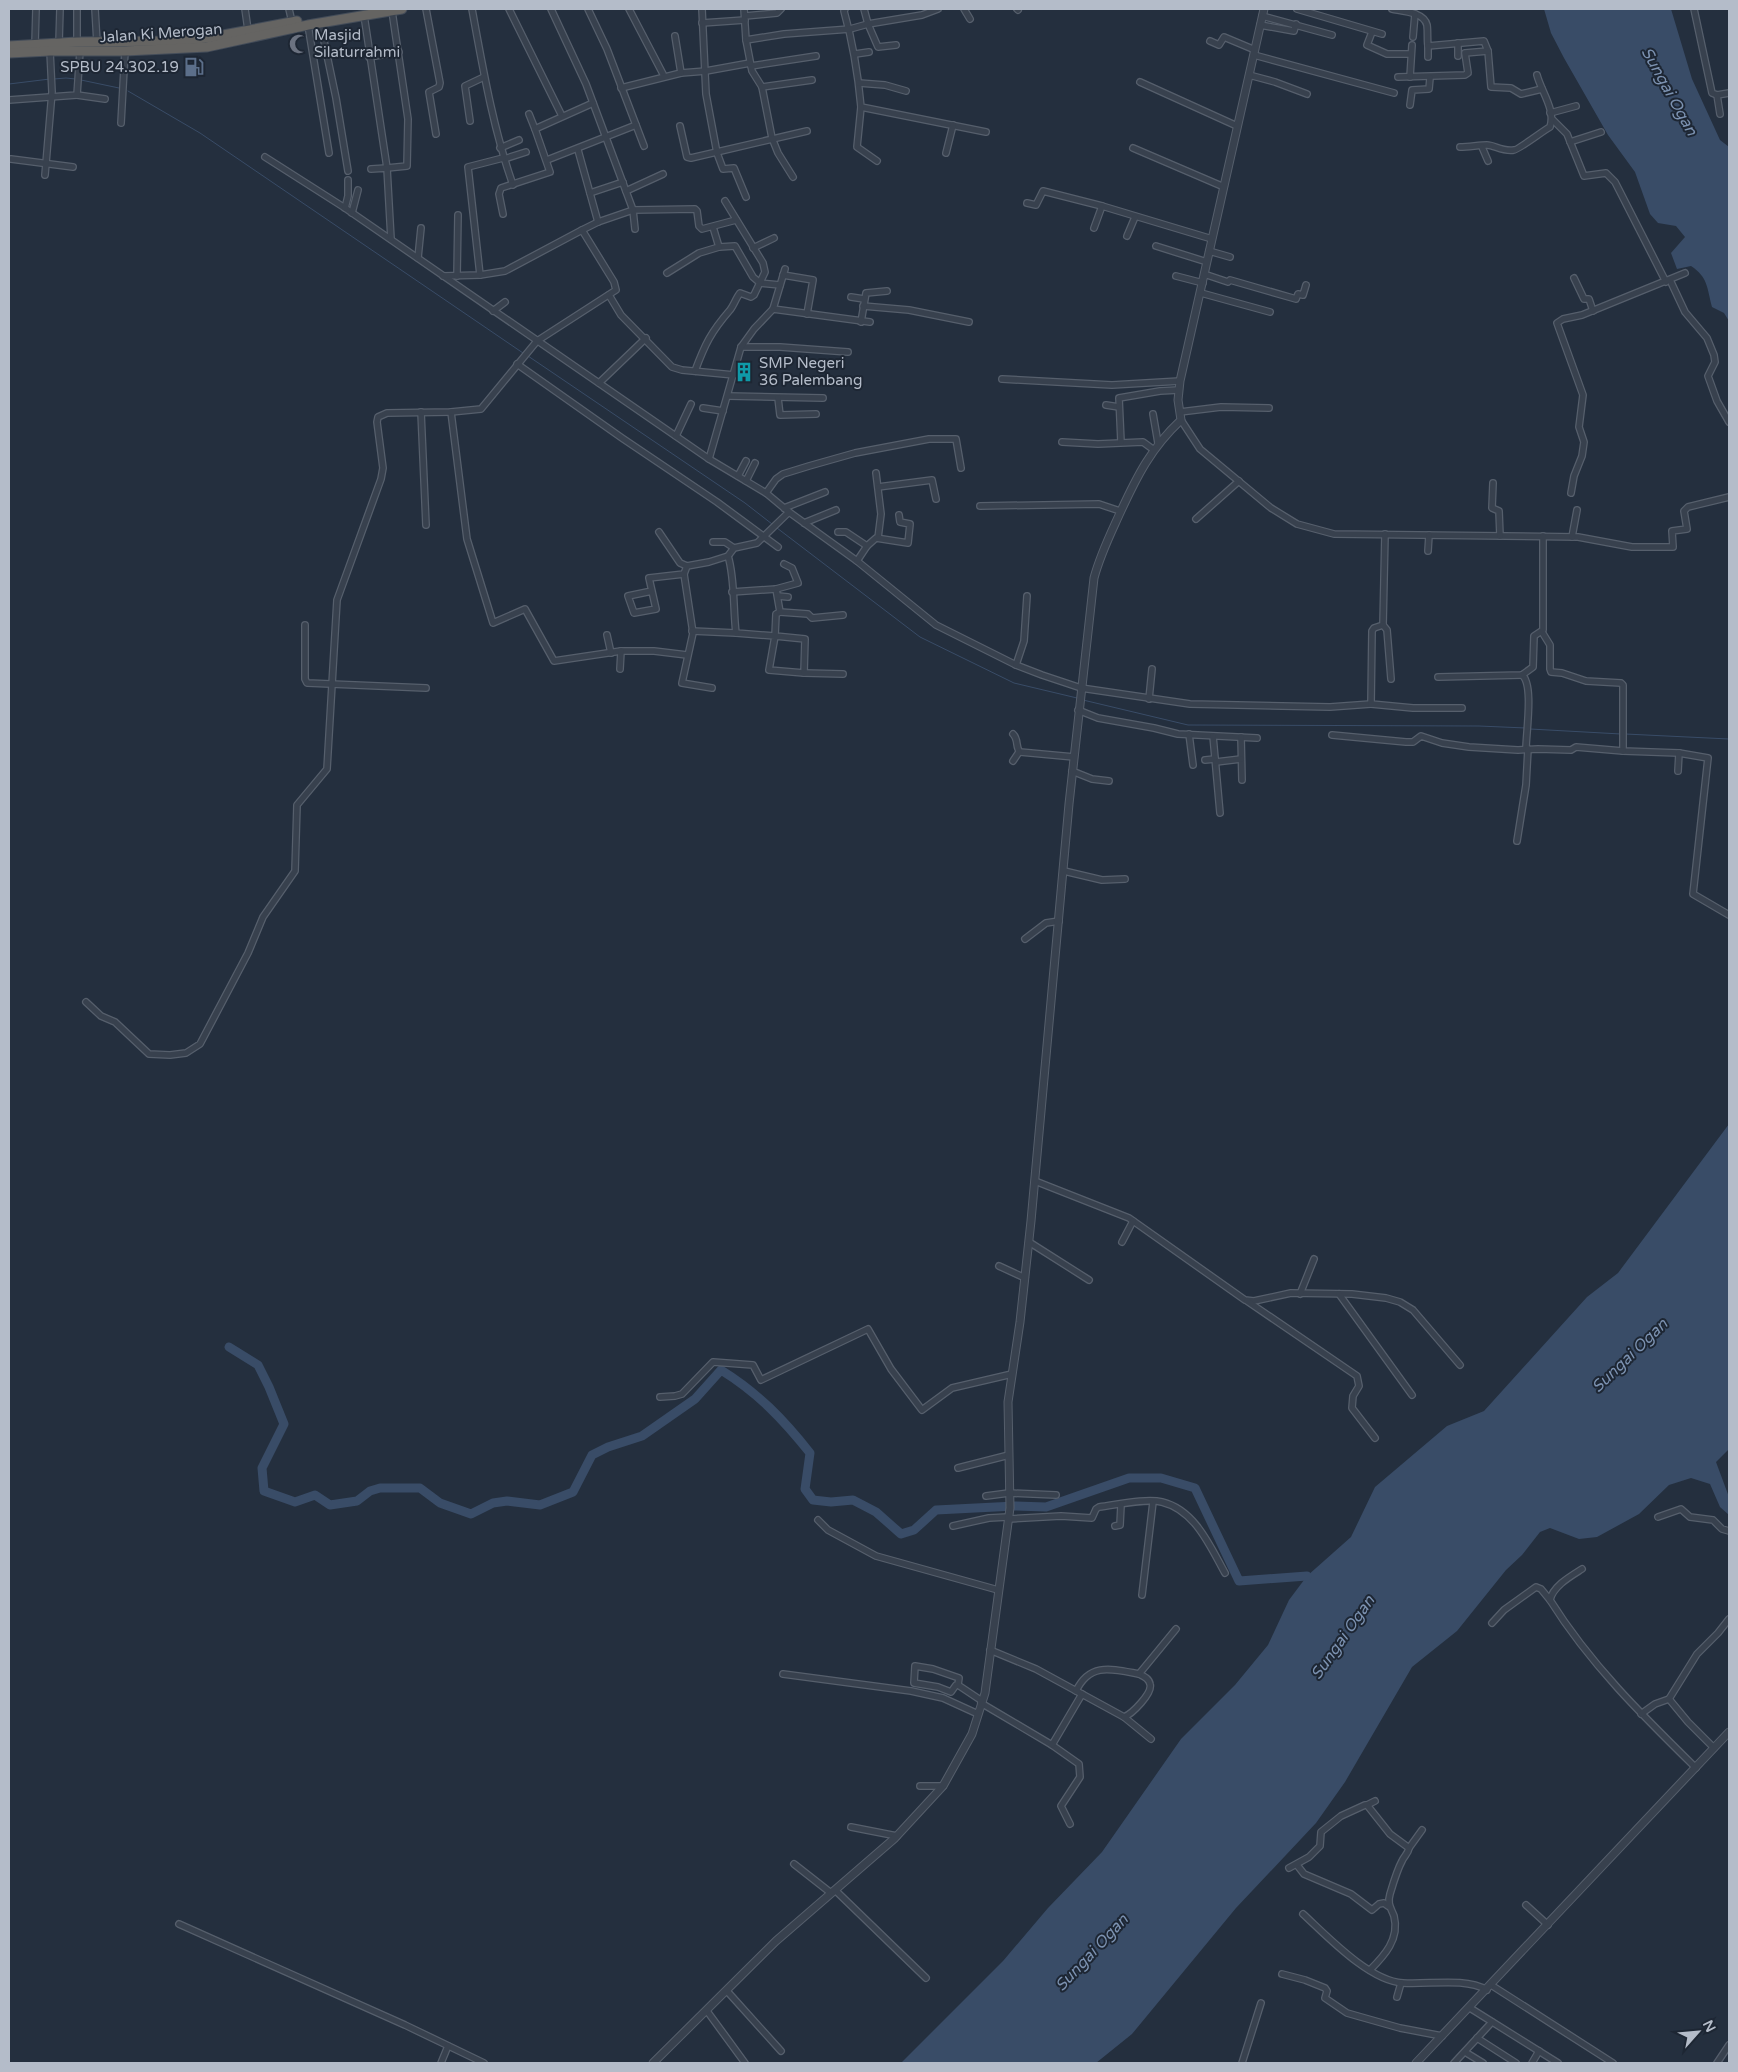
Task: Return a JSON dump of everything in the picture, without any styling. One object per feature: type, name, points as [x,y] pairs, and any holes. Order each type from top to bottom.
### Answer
[{"type":"highway","name":"Jalan Ki Merogan","points":[[79,52],[97,43],[207,38],[292,22],[361,12],[402,9]]},
{"type":"highway","name":"Jalan Ki Merogan","points":[[9,54],[50,51],[125,52],[216,46],[361,12]]},
{"type":"highway","name":"Jalan Ki Merogan","points":[[9,46],[59,43],[79,52]]},
{"type":"street","points":[[35,44],[36,9]]},
{"type":"street","points":[[59,43],[60,9]]},
{"type":"street","points":[[76,9],[79,52],[77,93]]},
{"type":"street","points":[[95,9],[97,43]]},
{"type":"street","points":[[245,9],[248,30]]},
{"type":"street","points":[[289,9],[292,22]]},
{"type":"street","points":[[426,9],[440,83],[439,87],[429,92],[436,134]]},
{"type":"street","points":[[472,9],[484,77],[500,148],[513,185]]},
{"type":"street","points":[[509,9],[562,116]]},
{"type":"street","points":[[551,9],[586,84],[633,210],[636,229]]},
{"type":"street","points":[[588,9],[607,49],[644,146]]},
{"type":"street","points":[[629,9],[663,74]]},
{"type":"street","points":[[702,9],[706,94],[717,153],[723,169],[734,168],[746,197]]},
{"type":"street","points":[[744,9],[750,64],[754,77],[762,87],[772,138],[778,153],[793,177]]},
{"type":"street","points":[[702,24],[777,13],[781,9]]},
{"type":"street","points":[[845,9],[855,54],[859,84],[861,107],[857,147],[877,161]]},
{"type":"street","points":[[864,9],[878,47],[896,45]]},
{"type":"street","points":[[746,40],[784,34],[850,29],[922,15],[938,9]]},
{"type":"street","points":[[964,9],[970,19]]},
{"type":"street","points":[[1297,9],[1382,34]]},
{"type":"street","points":[[1392,9],[1415,14],[1427,23],[1428,57]]},
{"type":"street","points":[[1694,9],[1712,93],[1717,95],[1729,93]]},
{"type":"street","points":[[371,169],[407,166],[408,164],[408,119],[392,10]]},
{"type":"street","points":[[361,12],[387,168],[391,239]]},
{"type":"street","points":[[1332,35],[1263,12],[1180,381],[1181,420],[1200,450],[1282,516],[1308,528],[1334,534],[1572,536],[1632,547],[1673,547],[1672,531],[1687,529],[1685,509],[1693,504],[1729,497]]},
{"type":"street","points":[[1413,37],[1415,14]]},
{"type":"street","points":[[320,22],[336,98],[348,171]]},
{"type":"street","points":[[1260,25],[1294,31],[1296,24]]},
{"type":"street","points":[[308,25],[329,153]]},
{"type":"street","points":[[1372,32],[1367,45],[1387,54],[1410,54]]},
{"type":"street","points":[[675,36],[681,73]]},
{"type":"street","points":[[1210,41],[1220,45],[1224,37],[1254,53],[1394,93]]},
{"type":"street","points":[[1428,46],[1484,41],[1488,51],[1491,87],[1511,88],[1521,94],[1542,89]]},
{"type":"street","points":[[1458,44],[1458,56]]},
{"type":"street","points":[[1410,77],[1412,45]]},
{"type":"street","points":[[45,174],[52,94],[50,51]]},
{"type":"street","points":[[1398,78],[1465,75],[1468,72],[1464,53],[1488,51]]},
{"type":"street","points":[[121,123],[125,52]]},
{"type":"street","points":[[369,57],[399,52]]},
{"type":"street","points":[[855,54],[870,52]]},
{"type":"street","points":[[621,88],[681,73],[816,56]]},
{"type":"street","points":[[1249,75],[1307,94]]},
{"type":"street","points":[[1537,75],[1551,116],[1567,134],[1584,176],[1604,172],[1609,175],[1623,196],[1637,226],[1685,312],[1704,333],[1714,355],[1715,362],[1708,377],[1717,401],[1729,422]]},
{"type":"street","points":[[470,121],[465,86],[484,77]]},
{"type":"street","points":[[1410,105],[1412,90],[1430,90],[1430,78]]},
{"type":"street","points":[[762,87],[812,80]]},
{"type":"street","points":[[1140,82],[1237,126]]},
{"type":"street","points":[[859,84],[885,85],[906,91]]},
{"type":"street","points":[[9,100],[52,94],[77,93],[105,99]]},
{"type":"street","points":[[1717,95],[1720,114]]},
{"type":"street","points":[[535,129],[593,103]]},
{"type":"street","points":[[1551,116],[1576,106]]},
{"type":"street","points":[[861,107],[986,132]]},
{"type":"street","points":[[503,214],[499,190],[503,187],[548,174],[550,170],[529,114]]},
{"type":"street","points":[[1460,147],[1482,147],[1488,145],[1498,149],[1514,150],[1520,148],[1550,127],[1551,116]]},
{"type":"street","points":[[547,160],[578,150],[636,125]]},
{"type":"street","points":[[946,153],[953,125]]},
{"type":"street","points":[[680,126],[689,158],[807,131]]},
{"type":"street","points":[[1570,142],[1601,132]]},
{"type":"street","points":[[500,148],[520,140]]},
{"type":"street","points":[[1482,147],[1488,161]]},
{"type":"street","points":[[1133,148],[1224,187]]},
{"type":"street","points":[[578,150],[598,222]]},
{"type":"street","points":[[480,274],[468,167],[526,152]]},
{"type":"street","points":[[264,157],[391,239],[536,343],[599,383],[709,459],[766,493],[936,625],[1016,665],[1081,690],[1190,704],[1330,708],[1371,704],[1413,708],[1462,708]]},
{"type":"street","points":[[10,159],[73,167]]},
{"type":"street","points":[[626,191],[663,174]]},
{"type":"street","points":[[345,208],[348,196],[348,180]]},
{"type":"street","points":[[590,193],[623,182]]},
{"type":"street","points":[[352,213],[358,190]]},
{"type":"street","points":[[1027,203],[1036,205],[1043,191],[1102,206],[1212,239]]},
{"type":"street","points":[[695,371],[711,333],[739,295],[742,293],[753,297],[765,270],[725,201]]},
{"type":"street","points":[[1094,228],[1102,206]]},
{"type":"street","points":[[443,276],[501,272],[598,222],[633,210],[695,209],[697,211],[699,228],[713,227],[736,220]]},
{"type":"street","points":[[457,276],[458,216]]},
{"type":"street","points":[[1127,236],[1135,217]]},
{"type":"street","points":[[713,227],[719,247]]},
{"type":"street","points":[[418,258],[421,228]]},
{"type":"street","points":[[86,1002],[102,1017],[115,1022],[151,1054],[170,1055],[186,1053],[200,1044],[249,950],[263,917],[295,871],[297,807],[327,769],[334,684],[337,600],[381,479],[383,468],[378,417],[388,413],[451,412],[481,409],[536,343],[617,288],[582,230]]},
{"type":"street","points":[[753,248],[774,238]]},
{"type":"street","points":[[1156,246],[1207,262]]},
{"type":"street","points":[[667,273],[699,253],[719,247],[736,247],[748,271],[760,283],[780,285]]},
{"type":"street","points":[[1209,251],[1230,257]]},
{"type":"street","points":[[709,459],[741,347],[754,329],[774,309],[784,272],[813,280],[806,314]]},
{"type":"street","points":[[1571,494],[1584,442],[1579,427],[1583,394],[1557,324],[1566,317],[1580,316],[1685,273]]},
{"type":"street","points":[[1204,274],[1296,299],[1298,294],[1303,295],[1306,285]]},
{"type":"street","points":[[1176,276],[1203,283]]},
{"type":"street","points":[[1574,278],[1584,299],[1589,299],[1593,311]]},
{"type":"street","points":[[861,322],[864,299],[867,292],[887,291]]},
{"type":"street","points":[[1201,293],[1240,307],[1270,312]]},
{"type":"street","points":[[609,295],[621,315],[646,338],[672,367],[682,370],[734,375]]},
{"type":"street","points":[[852,297],[864,299]]},
{"type":"street","points":[[493,311],[504,302]]},
{"type":"street","points":[[863,306],[909,310],[969,322]]},
{"type":"street","points":[[774,309],[870,322]]},
{"type":"street","points":[[599,383],[646,338]]},
{"type":"street","points":[[741,347],[780,347],[848,352]]},
{"type":"street","points":[[518,363],[766,536],[778,547]]},
{"type":"street","points":[[1002,379],[1112,385],[1180,381]]},
{"type":"street","points":[[1121,442],[1119,398],[1160,391],[1179,390]]},
{"type":"street","points":[[728,396],[823,398]]},
{"type":"street","points":[[778,398],[780,415],[816,414]]},
{"type":"street","points":[[676,436],[691,404]]},
{"type":"street","points":[[1106,405],[1119,407]]},
{"type":"street","points":[[703,408],[723,411]]},
{"type":"street","points":[[1180,412],[1221,408],[1269,408]]},
{"type":"street","points":[[421,412],[426,525]]},
{"type":"street","points":[[451,412],[467,539],[493,623],[525,609],[554,661],[621,651],[654,651],[687,655]]},
{"type":"street","points":[[1153,414],[1156,446]]},
{"type":"street","points":[[653,2063],[776,1941],[897,1836],[943,1786],[972,1734],[982,1702],[1009,1518],[1008,1402],[1029,1242],[1072,771],[1094,578],[1099,558],[1138,474],[1156,446],[1181,420]]},
{"type":"street","points":[[766,493],[776,479],[783,474],[859,453],[929,439],[956,438],[961,468]]},
{"type":"street","points":[[1062,442],[1098,444],[1143,442],[1156,446]]},
{"type":"street","points":[[738,476],[746,461]]},
{"type":"street","points":[[746,481],[755,463]]},
{"type":"street","points":[[876,473],[881,514],[878,538]]},
{"type":"street","points":[[878,487],[932,480],[936,499]]},
{"type":"street","points":[[1196,519],[1238,481]]},
{"type":"street","points":[[1493,483],[1492,508],[1499,512],[1500,536]]},
{"type":"street","points":[[659,532],[680,563],[687,566],[709,562],[728,556],[734,548],[757,543],[766,536],[786,510],[825,492]]},
{"type":"street","points":[[980,506],[1099,504],[1120,511]]},
{"type":"street","points":[[804,523],[836,510]]},
{"type":"street","points":[[1572,536],[1577,510]]},
{"type":"street","points":[[856,561],[875,538],[908,543],[910,524],[900,522],[899,515]]},
{"type":"street","points":[[838,532],[846,532],[867,546]]},
{"type":"street","points":[[1385,534],[1383,625],[1387,630],[1391,679]]},
{"type":"street","points":[[1428,551],[1429,535]]},
{"type":"street","points":[[1543,536],[1542,632],[1549,642],[1550,669],[1552,672],[1586,681],[1622,684],[1624,714],[1623,748]]},
{"type":"street","points":[[713,542],[725,542],[734,548]]},
{"type":"street","points":[[728,556],[732,570],[736,633]]},
{"type":"street","points":[[732,592],[776,589],[798,583],[792,568],[784,564]]},
{"type":"street","points":[[687,566],[684,574],[692,630],[682,683],[712,688]]},
{"type":"street","points":[[652,591],[628,596],[634,613],[656,610],[652,591],[649,578],[684,574]]},
{"type":"street","points":[[776,589],[780,612]]},
{"type":"street","points":[[778,596],[788,596]]},
{"type":"street","points":[[1016,665],[1024,641],[1027,596]]},
{"type":"street","points":[[843,616],[812,618],[809,614],[780,612],[776,614],[775,636],[769,670],[843,674]]},
{"type":"street","points":[[304,624],[305,680],[307,683],[426,688]]},
{"type":"street","points":[[1371,704],[1372,631],[1374,628],[1383,625]]},
{"type":"street","points":[[692,630],[805,639],[804,673]]},
{"type":"street","points":[[1438,677],[1522,675],[1533,667],[1534,636],[1542,632]]},
{"type":"street","points":[[607,635],[611,653]]},
{"type":"street","points":[[620,669],[621,651]]},
{"type":"street","points":[[1149,698],[1152,669]]},
{"type":"street","points":[[1517,841],[1526,785],[1527,681],[1522,675]]},
{"type":"street","points":[[1078,710],[1098,718],[1178,734],[1258,738]]},
{"type":"street","points":[[1013,734],[1017,740],[1019,752],[1013,761]]},
{"type":"street","points":[[1188,734],[1193,765]]},
{"type":"street","points":[[1332,735],[1406,742],[1413,742],[1421,736],[1442,743],[1512,750],[1527,747],[1572,750],[1576,747],[1623,748],[1707,757],[1698,836],[1694,895],[1729,915]]},
{"type":"street","points":[[1213,736],[1220,813]]},
{"type":"street","points":[[1240,737],[1242,780]]},
{"type":"street","points":[[1019,752],[1074,757]]},
{"type":"street","points":[[1678,771],[1679,753]]},
{"type":"street","points":[[1205,760],[1241,759]]},
{"type":"street","points":[[1072,771],[1092,779],[1110,781]]},
{"type":"street","points":[[1064,872],[1102,880],[1125,879]]},
{"type":"street","points":[[1025,939],[1046,923],[1059,922]]},
{"type":"street","points":[[1035,1181],[1133,1221],[1356,1376],[1359,1386],[1353,1396],[1352,1408],[1375,1438]]},
{"type":"street","points":[[1122,1242],[1133,1221]]},
{"type":"street","points":[[1029,1242],[1089,1280]]},
{"type":"street","points":[[1300,1294],[1314,1259]]},
{"type":"street","points":[[999,1266],[1025,1278]]},
{"type":"street","points":[[1246,1300],[1254,1301],[1291,1294],[1338,1294],[1371,1295],[1400,1302],[1413,1310],[1460,1365]]},
{"type":"street","points":[[1338,1294],[1412,1395]]},
{"type":"street","points":[[660,1397],[680,1395],[713,1362],[753,1365],[760,1379],[762,1379],[868,1329],[891,1369],[921,1410],[950,1388],[1012,1374]]},
{"type":"street","points":[[958,1468],[1009,1454]]},
{"type":"street","points":[[986,1496],[1010,1493],[1056,1495]]},
{"type":"street","points":[[1142,1595],[1153,1502]]},
{"type":"street","points":[[953,1526],[989,1518],[1061,1516],[1092,1518],[1098,1508],[1162,1502],[1177,1509],[1192,1520],[1202,1532],[1225,1573]]},
{"type":"street","points":[[1115,1526],[1120,1525],[1121,1505]]},
{"type":"street","points":[[1658,1517],[1681,1509],[1690,1517],[1713,1520],[1724,1530],[1729,1531]]},
{"type":"street","points":[[818,1520],[828,1530],[876,1556],[998,1590]]},
{"type":"street","points":[[1550,1600],[1553,1593],[1559,1587],[1582,1569]]},
{"type":"street","points":[[1492,1623],[1504,1610],[1536,1587],[1541,1589],[1570,1631],[1606,1677],[1696,1768]]},
{"type":"street","points":[[1641,1714],[1658,1702],[1669,1699],[1697,1654],[1729,1619]]},
{"type":"street","points":[[1139,1674],[1176,1629]]},
{"type":"street","points":[[990,1650],[1036,1669],[1124,1717],[1151,1739]]},
{"type":"street","points":[[915,1666],[933,1669],[959,1678],[958,1685],[951,1692],[939,1687],[914,1683],[915,1666]]},
{"type":"street","points":[[1052,1744],[1079,1693],[1082,1680],[1092,1672],[1106,1669],[1139,1674],[1149,1681],[1150,1690],[1140,1705],[1130,1715],[1124,1717]]},
{"type":"street","points":[[783,1674],[911,1691],[943,1698],[978,1714]]},
{"type":"street","points":[[958,1685],[1077,1761],[1080,1767],[1080,1777],[1061,1806],[1070,1824]]},
{"type":"street","points":[[1669,1699],[1688,1722],[1714,1748]]},
{"type":"street","points":[[1416,2063],[1729,1732]]},
{"type":"street","points":[[920,1786],[943,1786]]},
{"type":"street","points":[[1289,1868],[1309,1857],[1320,1846],[1321,1832],[1341,1816],[1375,1801]]},
{"type":"street","points":[[1367,1805],[1390,1834],[1409,1848]]},
{"type":"street","points":[[851,1827],[897,1836]]},
{"type":"street","points":[[1388,1906],[1390,1894],[1401,1863],[1422,1830]]},
{"type":"street","points":[[794,1864],[833,1891],[926,1978]]},
{"type":"street","points":[[1297,1865],[1304,1874],[1351,1894],[1372,1910],[1380,1904],[1384,1903],[1388,1906],[1394,1916],[1395,1926],[1391,1945],[1370,1970]]},
{"type":"street","points":[[1526,1905],[1548,1925]]},
{"type":"street","points":[[1303,1914],[1346,1954],[1370,1970],[1390,1980],[1399,1991],[1472,1984],[1489,1987],[1614,2063]]},
{"type":"street","points":[[179,1924],[484,2063]]},
{"type":"street","points":[[1282,1974],[1325,1988],[1327,1991],[1325,1999],[1347,2012],[1400,2028],[1442,2036]]},
{"type":"street","points":[[727,1991],[782,2051]]},
{"type":"street","points":[[1242,2063],[1261,2003]]},
{"type":"street","points":[[1470,2008],[1558,2063]]},
{"type":"street","points":[[707,2011],[745,2063]]},
{"type":"street","points":[[1454,2063],[1492,2022]]},
{"type":"street","points":[[1477,2038],[1516,2063]]},
{"type":"street","points":[[1717,2063],[1729,2045]]},
{"type":"street","points":[[441,2063],[447,2047]]},
{"type":"street","points":[[1465,2052],[1483,2063]]},
{"type":"street","points":[[1532,2063],[1539,2052]]},
{"type":"water","name":"Sungai Ogan","points":[[1544,9],[1671,9],[1692,79],[1720,140],[1729,147],[1729,321],[1724,313],[1712,307],[1704,279],[1697,270],[1691,266],[1677,269],[1671,253],[1685,237],[1676,226],[1658,223],[1650,214],[1635,172],[1608,135],[1564,58],[1551,33]]},
{"type":"water","name":"Sungai Ogan","points":[[1729,1124],[1729,1449],[1716,1462],[1729,1497],[1729,1515],[1720,1507],[1710,1484],[1691,1478],[1669,1485],[1639,1514],[1597,1537],[1579,1539],[1550,1528],[1540,1532],[1522,1555],[1506,1570],[1457,1631],[1412,1667],[1345,1782],[1316,1823],[1236,1908],[1132,2034],[1096,2063],[901,2063],[1003,1961],[1048,1908],[1102,1852],[1181,1739],[1235,1685],[1268,1645],[1289,1600],[1307,1576],[1351,1537],[1375,1487],[1447,1426],[1484,1411],[1587,1297],[1618,1273]]},
{"type":"waterway","points":[[9,84],[50,79]]},
{"type":"waterway","points":[[54,79],[75,79]]},
{"type":"waterway","points":[[81,80],[119,88]]},
{"type":"waterway","points":[[128,91],[200,133],[523,353]]},
{"type":"waterway","points":[[528,356],[745,503],[772,524]]},
{"type":"waterway","points":[[777,528],[920,637],[1014,683],[1077,698]]},
{"type":"waterway","points":[[1083,700],[1188,725],[1479,726],[1526,728]]},
{"type":"waterway","points":[[1530,729],[1621,734]]},
{"type":"waterway","points":[[1625,734],[1729,739]]},
{"type":"waterway","points":[[229,1347],[258,1365],[284,1424],[262,1468],[264,1491],[295,1502],[315,1495],[330,1505],[357,1501],[370,1491],[380,1488],[420,1488],[440,1503],[471,1514],[493,1503],[507,1501],[540,1505],[573,1492],[592,1455],[608,1447],[642,1436],[695,1399],[721,1370],[747,1388],[769,1407],[810,1453],[805,1489],[813,1500],[831,1502],[853,1500],[876,1512],[901,1534],[914,1530],[936,1510],[1015,1506],[1046,1507],[1129,1478],[1161,1478],[1195,1488],[1239,1581],[1307,1576]]},
{"type":"place","name":"Masjid Silaturrahmi","points":[[299,44]]},
{"type":"place","name":"SPBU 24.302.19","points":[[194,67]]},
{"type":"place","name":"SMP Negeri 36 Palembang","points":[[744,372]]}]
